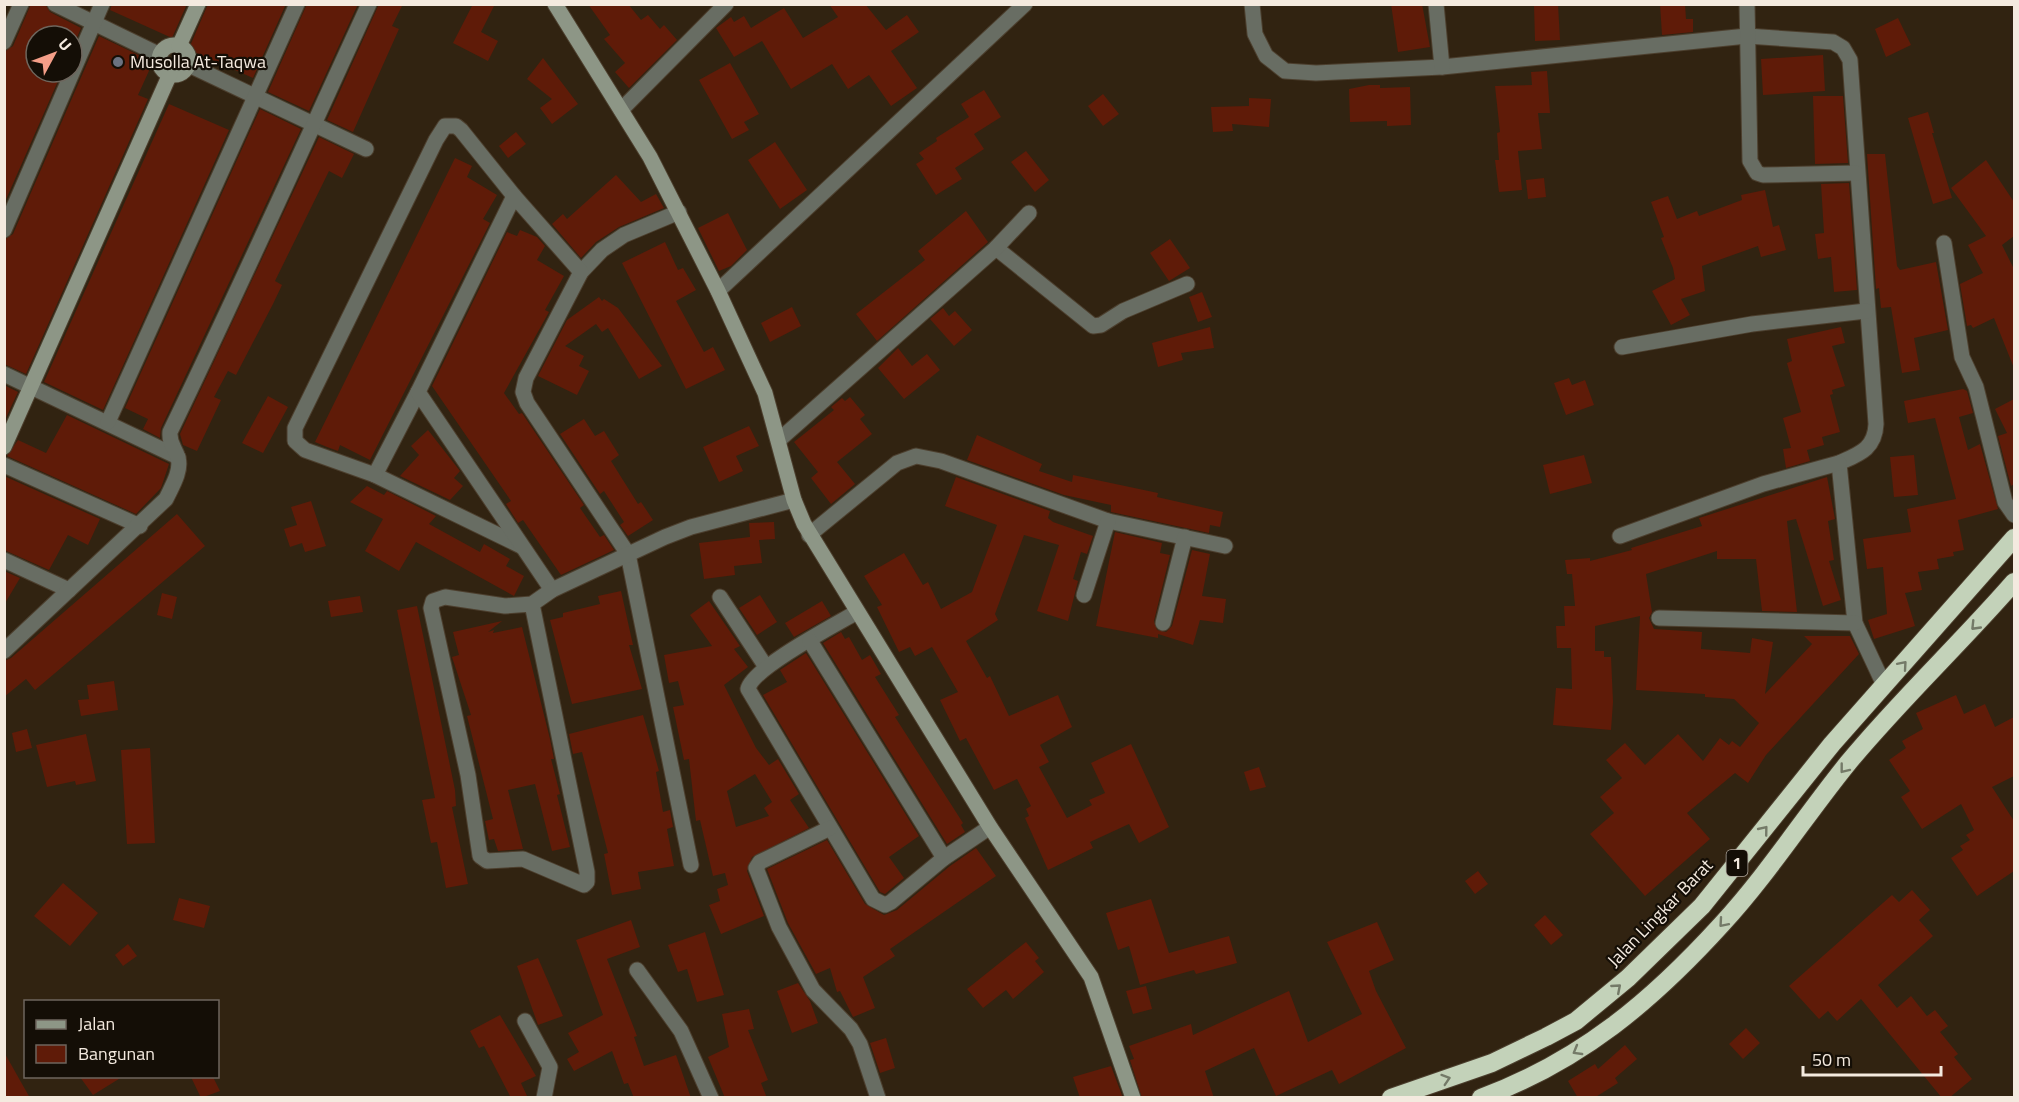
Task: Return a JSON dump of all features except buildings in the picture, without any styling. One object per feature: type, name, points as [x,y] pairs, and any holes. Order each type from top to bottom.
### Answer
[{"type":"highway","name":"Jalan Lingkar Barat","points":[[1391,1098],[1465,1073],[1516,1052],[1576,1021],[1602,1002],[1702,906],[1832,744],[2014,538]]},
{"type":"highway","name":"1","points":[[1481,1098],[1501,1094],[1601,1037],[1660,988],[1723,923],[1849,763],[2014,582]]},
{"type":"street","points":[[4,42],[21,4]]},
{"type":"street","points":[[56,4],[160,55]]},
{"type":"street","points":[[4,230],[102,4]]},
{"type":"street","points":[[179,46],[198,4]]},
{"type":"street","points":[[108,422],[297,4]]},
{"type":"street","points":[[4,651],[140,526],[166,499],[176,475],[178,457],[170,447],[170,432],[251,264],[369,4]]},
{"type":"street","points":[[555,4],[621,110],[679,212],[718,291],[765,393],[794,500],[809,535],[990,827],[1090,977],[1133,1098]]},
{"type":"street","points":[[621,110],[726,4]]},
{"type":"street","points":[[718,291],[1025,4]]},
{"type":"street","points":[[1252,4],[1259,45],[1266,56],[1285,71],[1316,73],[1442,67],[1748,36],[1833,42],[1843,48],[1850,60],[1875,435],[1864,451],[1839,463],[1763,484],[1620,536]]},
{"type":"street","points":[[1436,4],[1442,67]]},
{"type":"street","points":[[1747,4],[1750,161],[1757,173],[1856,173]]},
{"type":"street","points":[[172,45],[179,46],[186,50],[189,65],[184,72],[170,75],[159,63],[160,55],[172,45]]},
{"type":"street","points":[[189,65],[366,149]]},
{"type":"street","points":[[4,447],[170,75]]},
{"type":"street","points":[[522,547],[375,476],[304,450],[295,441],[295,428],[436,140],[446,126],[456,126],[461,130],[514,196],[581,272]]},
{"type":"street","points":[[375,476],[514,196]]},
{"type":"street","points":[[679,212],[613,241],[581,272],[526,378],[524,395],[628,554],[691,865]]},
{"type":"street","points":[[779,440],[996,248],[1029,213]]},
{"type":"street","points":[[1944,243],[1962,357],[1976,387],[2005,502],[2014,515]]},
{"type":"street","points":[[996,248],[1092,326],[1101,325],[1123,311],[1187,284]]},
{"type":"street","points":[[1622,347],[1752,324],[1866,311]]},
{"type":"street","points":[[4,374],[178,457]]},
{"type":"street","points":[[418,392],[552,590]]},
{"type":"street","points":[[809,535],[897,463],[916,456],[941,461],[1108,521],[1225,546]]},
{"type":"street","points":[[1839,463],[1855,623],[1884,685]]},
{"type":"street","points":[[4,465],[140,526]]},
{"type":"street","points":[[532,604],[587,872],[587,882],[584,885],[522,859],[487,861],[480,856],[468,775],[431,608],[433,601],[440,597],[505,606],[532,604],[552,590],[691,527],[794,500]]},
{"type":"street","points":[[1084,595],[1108,521]]},
{"type":"street","points":[[1164,622],[1185,537]]},
{"type":"street","points":[[4,560],[69,590]]},
{"type":"street","points":[[720,597],[766,667]]},
{"type":"street","points":[[857,612],[766,667],[750,680],[748,694],[873,899],[879,904],[891,902],[944,858],[990,827]]},
{"type":"street","points":[[1659,618],[1855,623]]},
{"type":"street","points":[[810,641],[944,858]]},
{"type":"street","points":[[830,828],[760,862],[756,868],[779,927],[813,990],[851,1029],[860,1044],[878,1098]]},
{"type":"street","points":[[638,970],[681,1031],[711,1098]]},
{"type":"street","points":[[525,1021],[551,1070],[544,1098]]},
{"type":"place","name":"Musolla At-Taqwa","points":[[118,62]]}]
